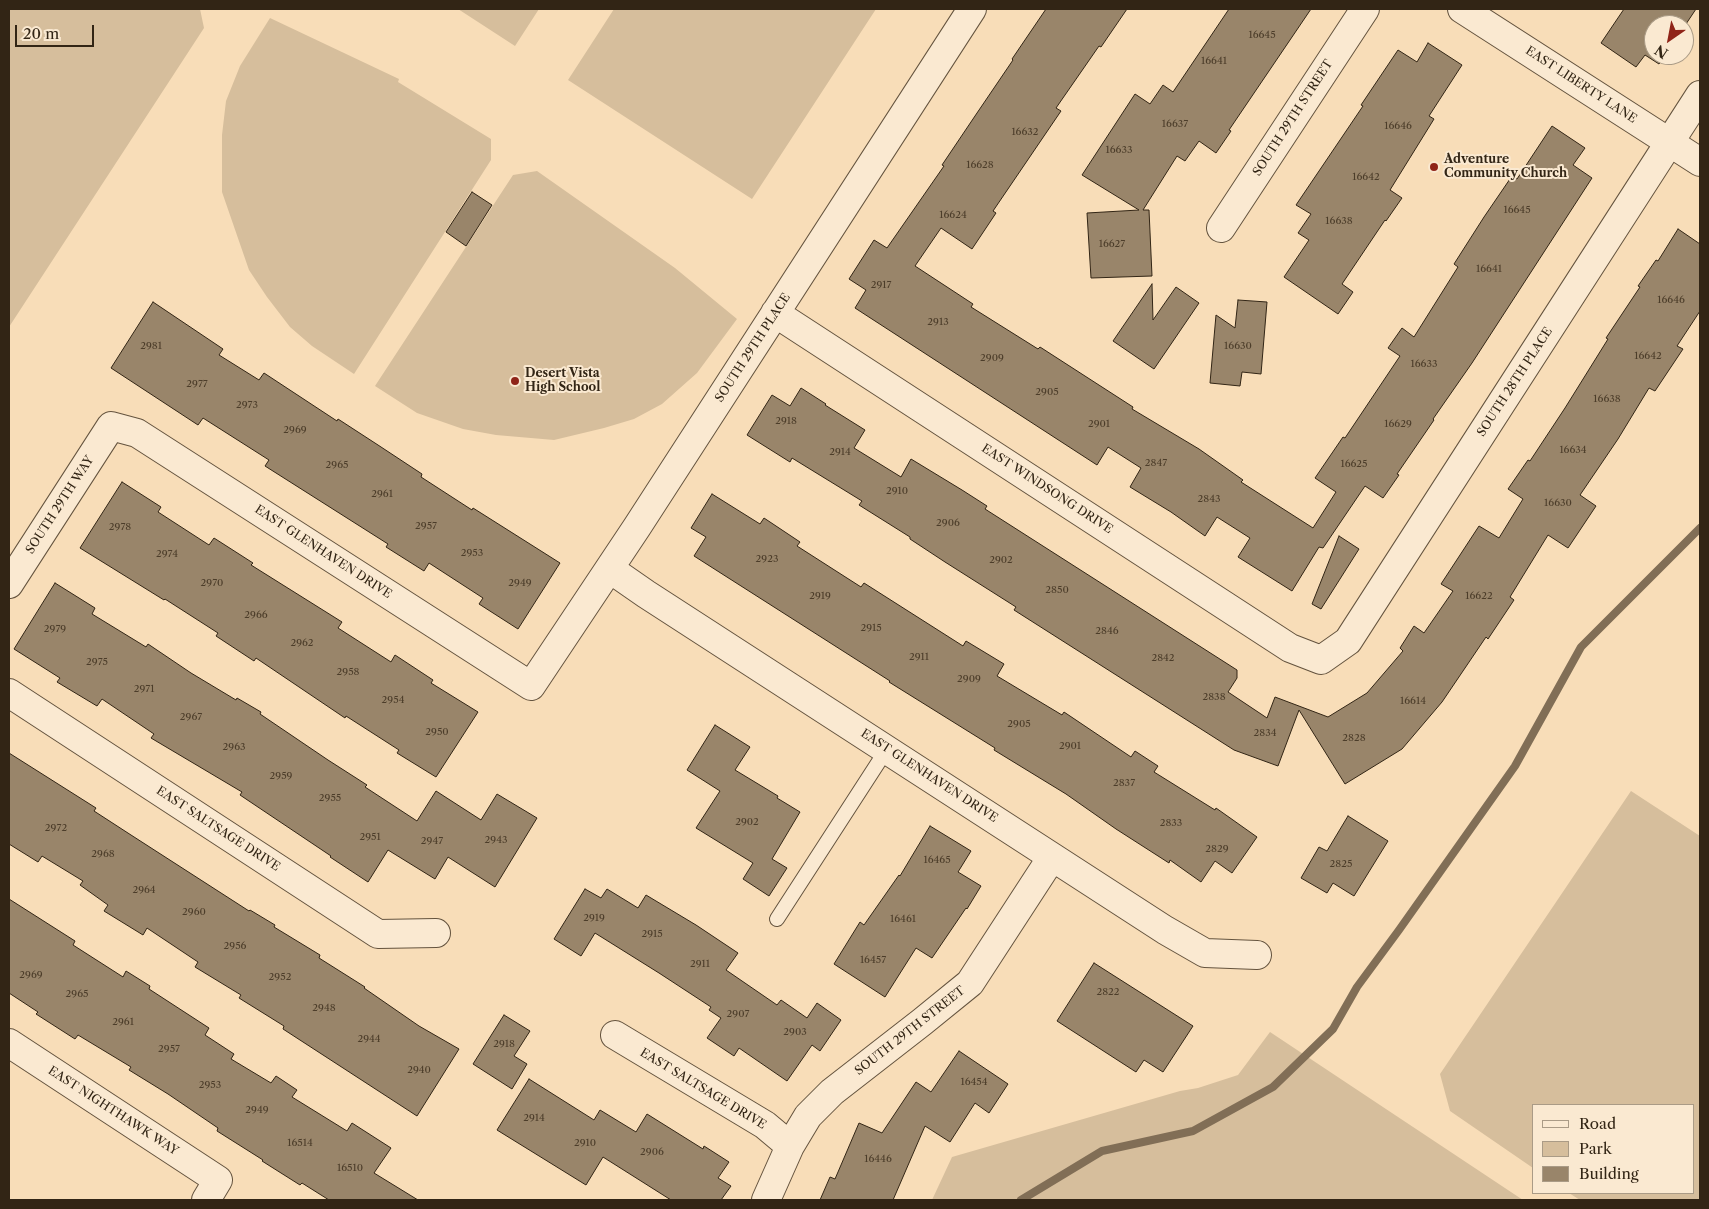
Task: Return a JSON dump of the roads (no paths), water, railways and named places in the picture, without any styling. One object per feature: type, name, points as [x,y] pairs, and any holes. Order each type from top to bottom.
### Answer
[{"type":"street","name":"SOUTH 29TH PLACE","points":[[531,686],[610,569],[972,9]]},
{"type":"street","name":"SOUTH 29TH STREET","points":[[1221,228],[1365,9]]},
{"type":"street","name":"EAST LIBERTY LANE","points":[[1462,9],[1700,162]]},
{"type":"street","name":"SOUTH 28TH PLACE","points":[[1321,660],[1348,640],[1700,95]]},
{"type":"street","name":"EAST WINDSONG DRIVE","points":[[775,313],[1290,648],[1321,660]]},
{"type":"street","name":"EAST GLENHAVEN DRIVE","points":[[111,426],[138,433],[531,686]]},
{"type":"street","name":"SOUTH 29TH WAY","points":[[9,584],[111,426]]},
{"type":"street","name":"EAST GLENHAVEN DRIVE","points":[[610,569],[1165,930],[1205,953],[1257,955]]},
{"type":"street","name":"EAST SALTSAGE DRIVE","points":[[9,693],[378,934],[436,932]]},
{"type":"street","name":"SOUTH 29TH STREET","points":[[766,1200],[790,1146],[808,1116],[832,1092],[970,983],[1052,857]]},
{"type":"street","name":"EAST SALTSAGE DRIVE","points":[[615,1035],[764,1125],[790,1146]]},
{"type":"street","name":"EAST NIGHTHAWK WAY","points":[[9,1043],[212,1190]]},
{"type":"lane","points":[[777,919],[888,749]]},
{"type":"waterway","points":[[1021,1200],[1102,1151],[1193,1131],[1273,1087],[1333,1029],[1357,987],[1515,766],[1581,647],[1700,528]]},
{"type":"place","name":"Adventure Community Church","points":[[1434,167]]},
{"type":"place","name":"Desert Vista High School","points":[[515,381]]}]
